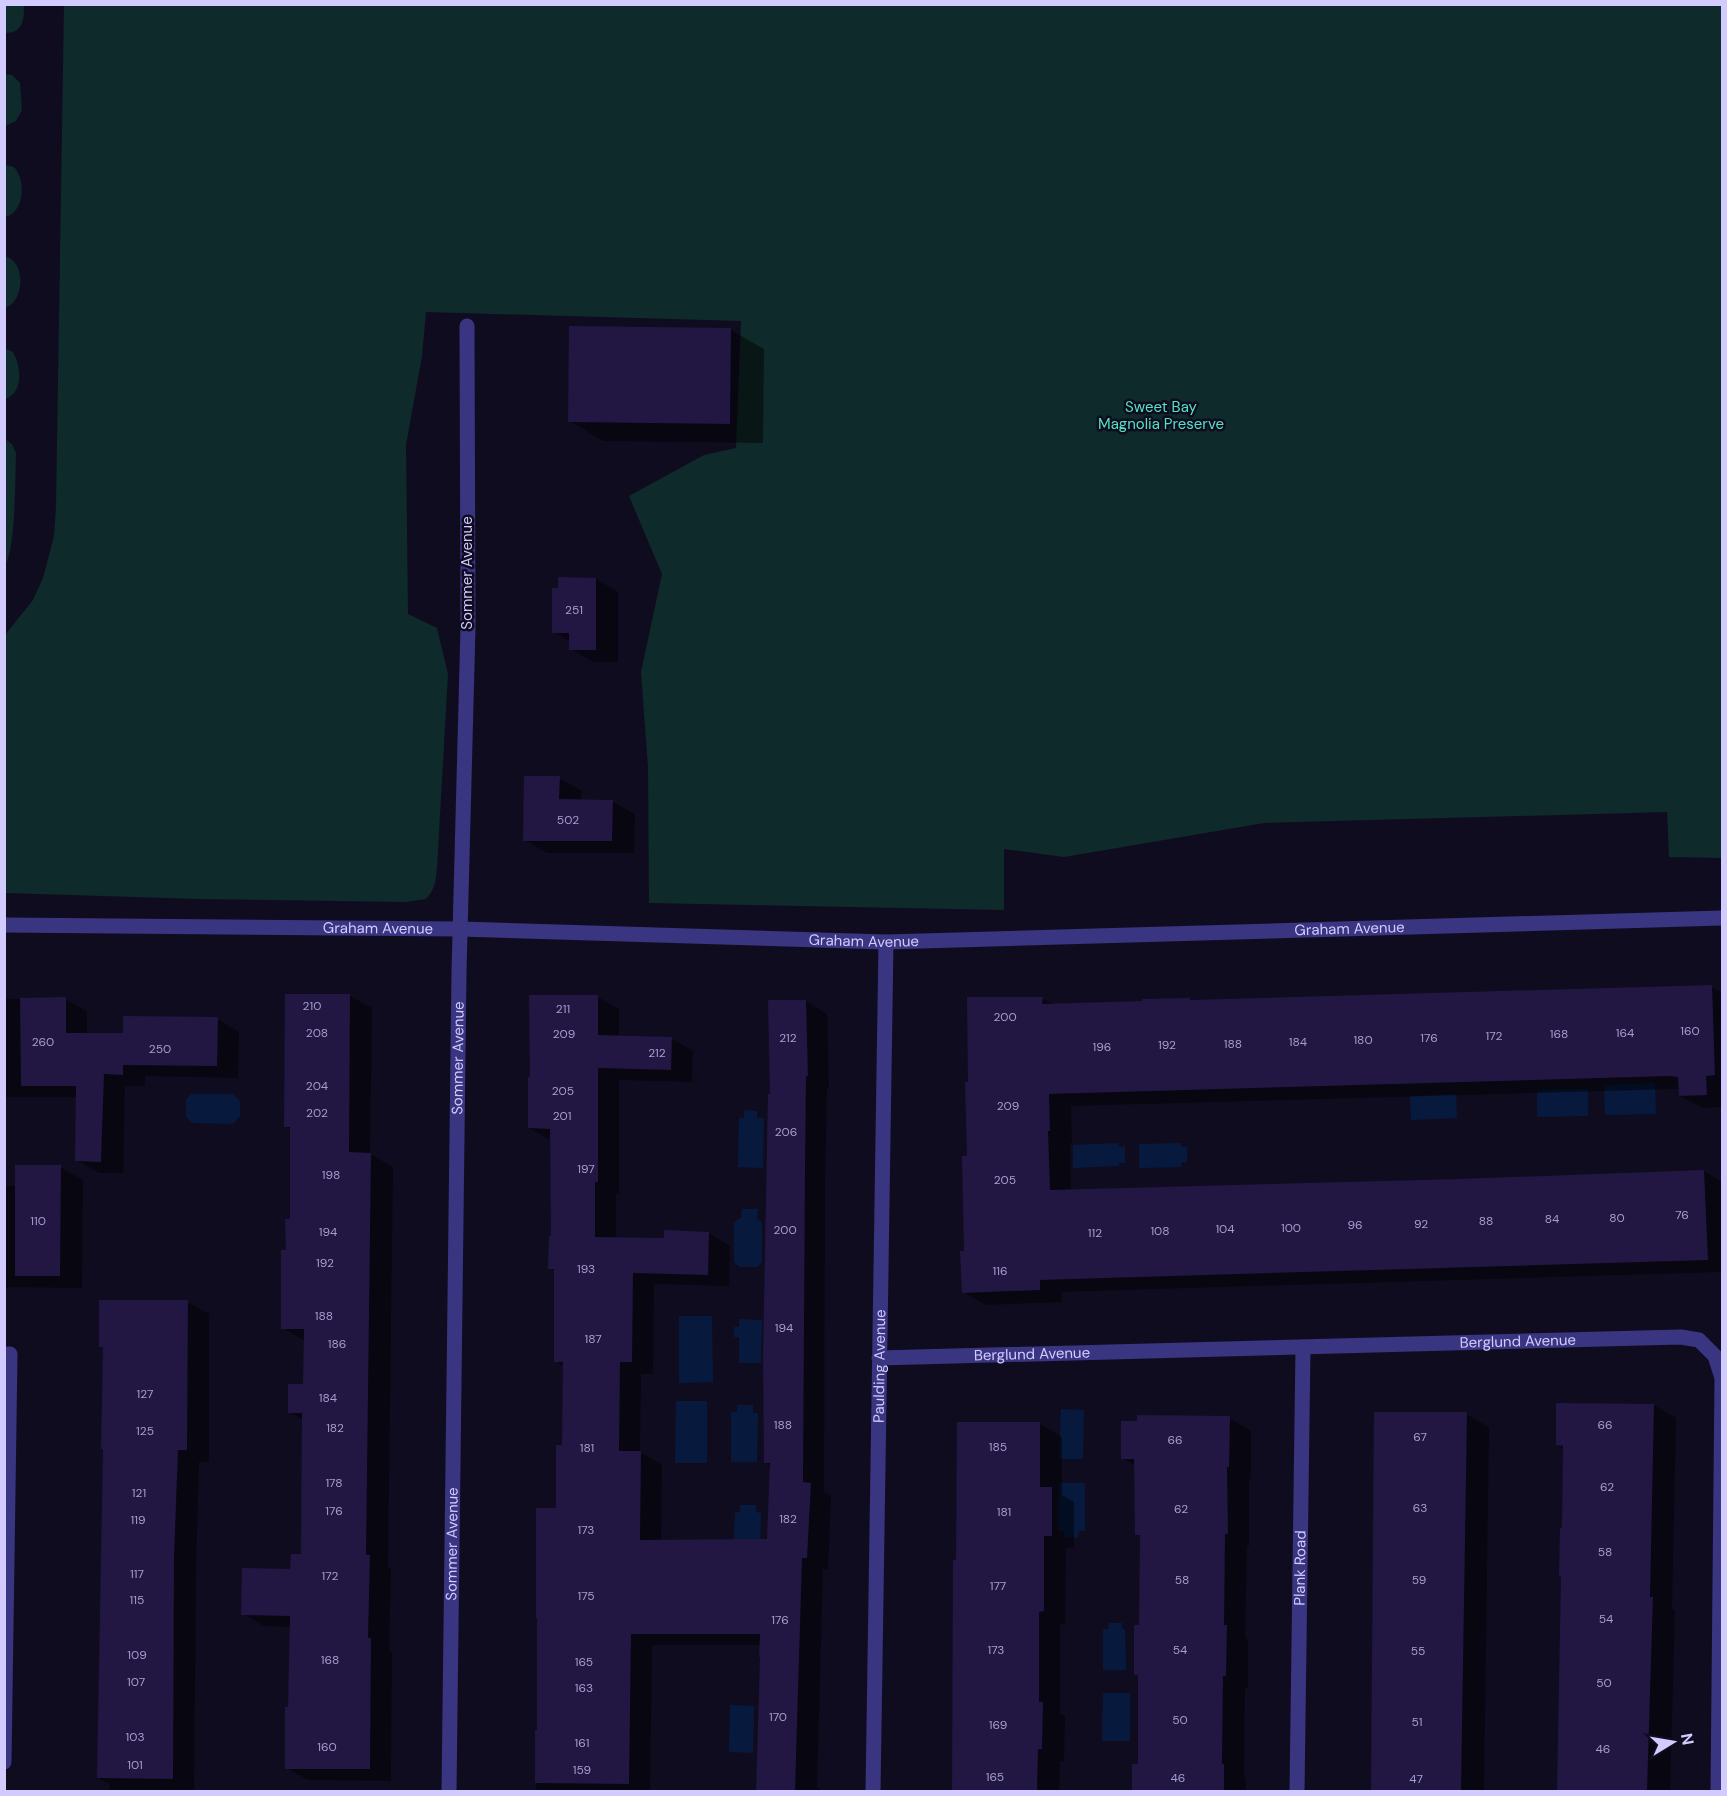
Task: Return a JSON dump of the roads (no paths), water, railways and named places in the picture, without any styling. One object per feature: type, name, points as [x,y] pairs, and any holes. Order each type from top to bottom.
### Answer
[{"type":"street","name":"Sommer Avenue","points":[[450,1791],[460,929],[468,627],[467,326]]},
{"type":"street","name":"Graham Avenue","points":[[4,925],[460,929],[886,942],[1722,918]]},
{"type":"street","name":"Paulding Avenue","points":[[873,1791],[886,942]]},
{"type":"street","name":"Berglund Avenue","points":[[879,1358],[1681,1337],[1699,1340],[1715,1356],[1722,1377],[1718,1791]]},
{"type":"street","name":"Plank Road","points":[[1297,1791],[1303,1347]]},
{"type":"street","points":[[4,1762],[7,1354]]},
{"type":"water","points":[[1655,1083],[1656,1114],[1605,1115],[1604,1085]]},
{"type":"water","points":[[1588,1089],[1588,1116],[1537,1117],[1537,1090]]},
{"type":"water","points":[[191,1094],[233,1094],[240,1101],[240,1116],[233,1124],[192,1123],[186,1117],[186,1099]]},
{"type":"water","points":[[1456,1094],[1457,1118],[1411,1120],[1410,1096]]},
{"type":"water","points":[[744,1110],[757,1111],[757,1118],[764,1118],[763,1168],[738,1167],[739,1118],[744,1118]]},
{"type":"water","points":[[1118,1143],[1119,1147],[1125,1146],[1125,1163],[1119,1163],[1119,1166],[1073,1168],[1073,1145]]},
{"type":"water","points":[[1181,1143],[1181,1147],[1187,1147],[1187,1162],[1182,1162],[1181,1167],[1139,1168],[1139,1144]]},
{"type":"water","points":[[742,1209],[758,1209],[757,1219],[762,1222],[762,1262],[757,1267],[740,1267],[734,1262],[734,1222],[741,1218]]},
{"type":"water","points":[[679,1316],[712,1316],[713,1382],[679,1383]]},
{"type":"water","points":[[739,1319],[762,1320],[761,1363],[739,1363],[739,1337],[734,1337],[734,1327],[739,1327]]},
{"type":"water","points":[[676,1401],[707,1401],[707,1463],[675,1463]]},
{"type":"water","points":[[737,1405],[753,1405],[753,1413],[758,1413],[757,1462],[731,1462],[731,1412],[737,1412]]},
{"type":"water","points":[[1061,1409],[1084,1410],[1083,1459],[1059,1459]]},
{"type":"water","points":[[1059,1483],[1085,1483],[1085,1531],[1079,1531],[1078,1538],[1064,1537],[1064,1531],[1058,1531]]},
{"type":"water","points":[[740,1505],[756,1505],[756,1512],[761,1513],[760,1560],[733,1560],[735,1512],[740,1512]]},
{"type":"water","points":[[1109,1623],[1122,1623],[1122,1629],[1125,1629],[1126,1670],[1103,1670],[1103,1629],[1108,1629]]},
{"type":"water","points":[[1103,1693],[1130,1693],[1130,1741],[1102,1741]]},
{"type":"water","points":[[730,1705],[754,1706],[753,1753],[729,1752]]},
{"type":"park label","name":"Sweet Bay Magnolia Preserve","points":[[1161,416]]}]
